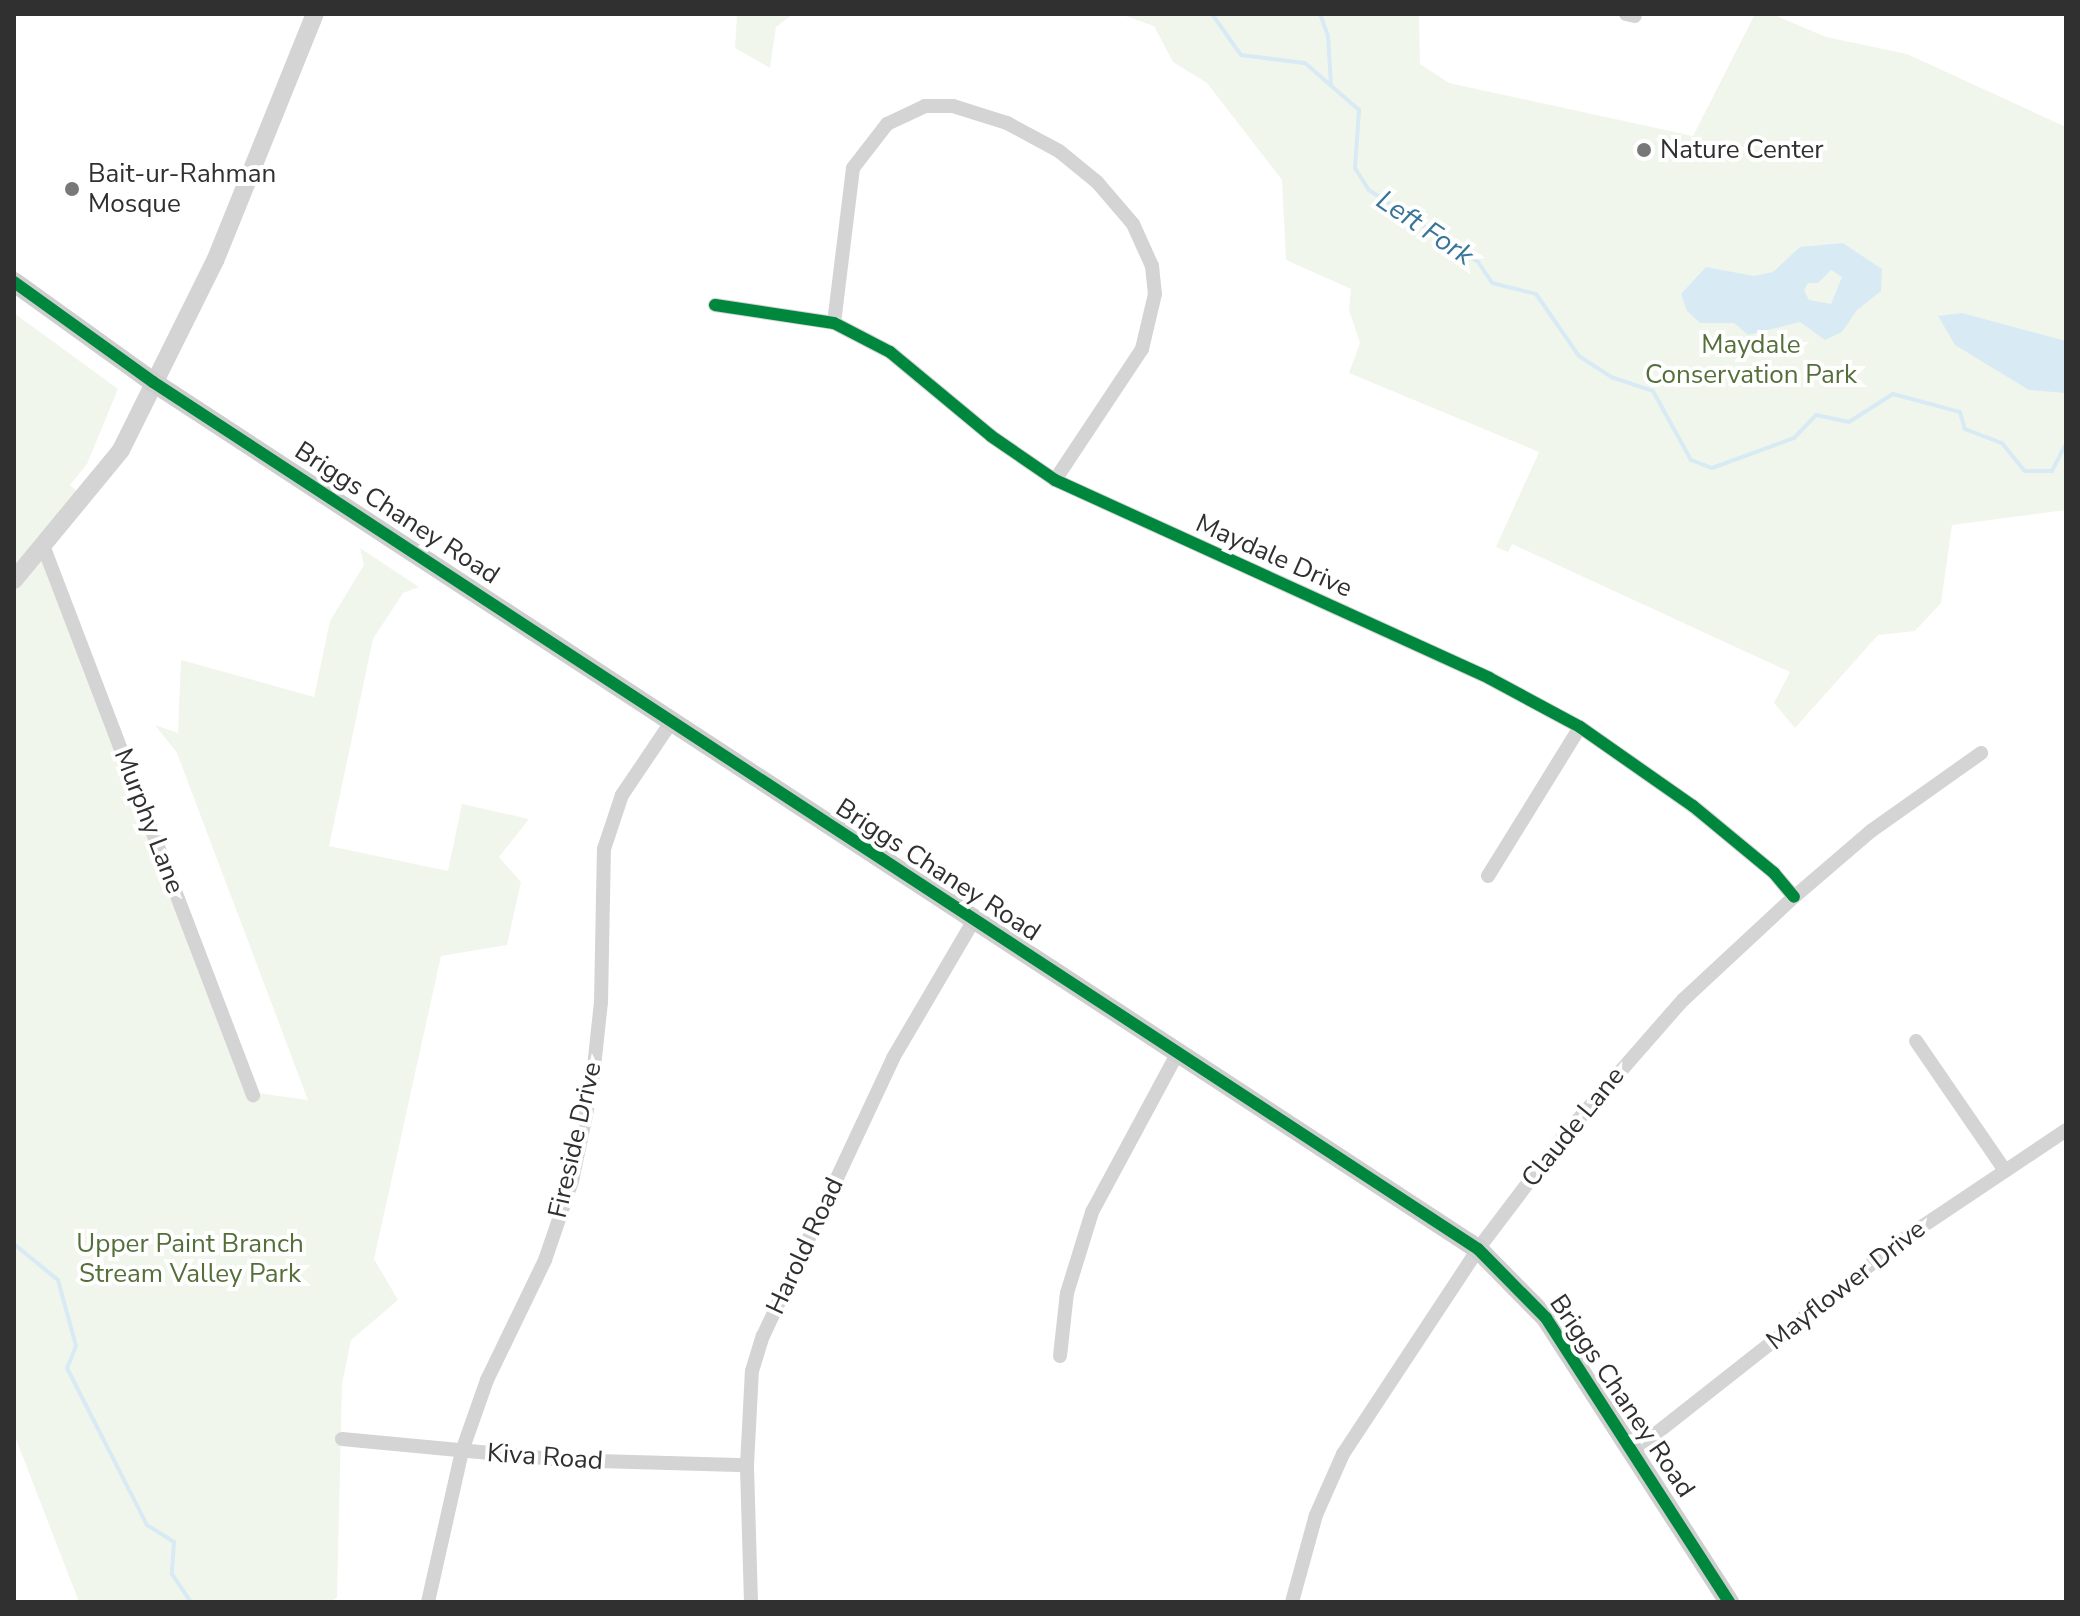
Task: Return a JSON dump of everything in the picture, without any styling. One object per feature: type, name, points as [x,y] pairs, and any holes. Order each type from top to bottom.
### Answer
[{"type":"main road","name":"Briggs Chaney Road","points":[[14,282],[153,382],[1478,1249],[1546,1318],[1635,1450],[1729,1602]]},
{"type":"street","points":[[14,580],[44,548],[121,450],[215,261],[315,14]]},
{"type":"street","points":[[834,323],[853,168],[887,124],[925,106],[953,106],[1007,123],[1059,151],[1097,182],[1133,224],[1152,266],[1155,294],[1142,349],[1055,480]]},
{"type":"street","name":"Maydale Drive","points":[[715,305],[834,323],[890,352],[1055,480],[1489,678],[1580,727],[1693,806],[1774,873],[1794,897]]},
{"type":"street","name":"Murphy Lane","points":[[44,548],[253,1095]]},
{"type":"street","name":"Fireside Drive","points":[[428,1602],[462,1451],[487,1380],[545,1260],[572,1181],[592,1086],[601,1002],[604,849],[622,795],[672,721]]},
{"type":"street","points":[[1488,876],[1580,727]]},
{"type":"street","name":"Claude Lane","points":[[1292,1602],[1316,1515],[1343,1454],[1478,1249],[1624,1062],[1794,897],[1871,831],[1981,753]]},
{"type":"street","name":"Harold Road","points":[[751,1602],[747,1465],[752,1371],[763,1336],[893,1058],[974,920]]},
{"type":"street","points":[[1916,1041],[2004,1169]]},
{"type":"street","points":[[1060,1356],[1067,1293],[1092,1212],[1178,1052]]},
{"type":"street","name":"Mayflower Drive","points":[[1635,1450],[1899,1242],[2066,1130]]},
{"type":"street","name":"Kiva Road","points":[[342,1439],[563,1460],[747,1465]]},
{"type":"green space","points":[[737,14],[793,14],[776,27],[770,68],[735,48]]},
{"type":"green space","name":"Maydale Conservation Park","points":[[1120,14],[1419,14],[1420,64],[1449,83],[1693,136],[1755,14],[1772,14],[1826,37],[1907,54],[2066,127],[2066,510],[1952,525],[1941,603],[1915,631],[1878,635],[1795,728],[1774,703],[1790,672],[1512,544],[1508,552],[1496,547],[1539,452],[1349,373],[1360,343],[1349,310],[1351,289],[1286,260],[1282,180],[1207,83],[1173,62],[1154,26]]},
{"type":"green space","points":[[14,313],[118,389],[87,464],[70,485],[82,495],[14,573]]},
{"type":"green space","name":"Upper Paint Branch Stream Valley Park","points":[[360,548],[419,587],[403,593],[373,639],[329,846],[448,871],[462,804],[529,819],[499,857],[521,882],[507,945],[441,956],[374,1259],[398,1300],[351,1340],[342,1384],[337,1597],[332,1602],[79,1602],[14,1434],[14,588],[41,557],[244,1091],[308,1100],[177,753],[155,725],[178,733],[181,660],[314,697],[330,621],[364,565]]},
{"type":"shaded area","points":[[1843,243],[1882,269],[1881,291],[1857,310],[1842,332],[1825,340],[1800,322],[1748,335],[1734,323],[1700,323],[1687,311],[1681,294],[1706,267],[1754,276],[1773,272],[1800,247]],"holes":[[[1831,270],[1842,277],[1831,304],[1809,300],[1804,290],[1808,283],[1818,283]]]},
{"type":"shaded area","points":[[1962,313],[2066,341],[2066,393],[2029,390],[1955,345],[1938,316]]},
{"type":"waterway","name":"Left Fork","points":[[1212,14],[1241,55],[1305,63],[1359,110],[1355,168],[1369,190],[1478,262],[1492,283],[1536,294],[1579,356],[1611,377],[1653,391],[1691,460],[1712,468],[1794,438],[1816,415],[1849,422],[1893,394],[1960,412],[1965,429],[2002,443],[2025,471],[2052,471],[2066,443]]},
{"type":"waterway","points":[[1320,14],[1328,36],[1331,85]]},
{"type":"waterway","points":[[14,1244],[58,1280],[76,1346],[67,1368],[147,1525],[174,1542],[172,1574],[191,1602]]},
{"type":"cycle path","points":[[14,282],[153,382],[1478,1249],[1546,1318],[1729,1602]]},
{"type":"cycle path","points":[[715,305],[834,323],[890,352],[991,436],[1055,480],[1489,678],[1580,727],[1693,806],[1774,873],[1794,897]]},
{"type":"place","name":"Nature Center","points":[[1644,150]]},
{"type":"place","name":"Bait-ur-Rahman Mosque","points":[[72,189]]}]
